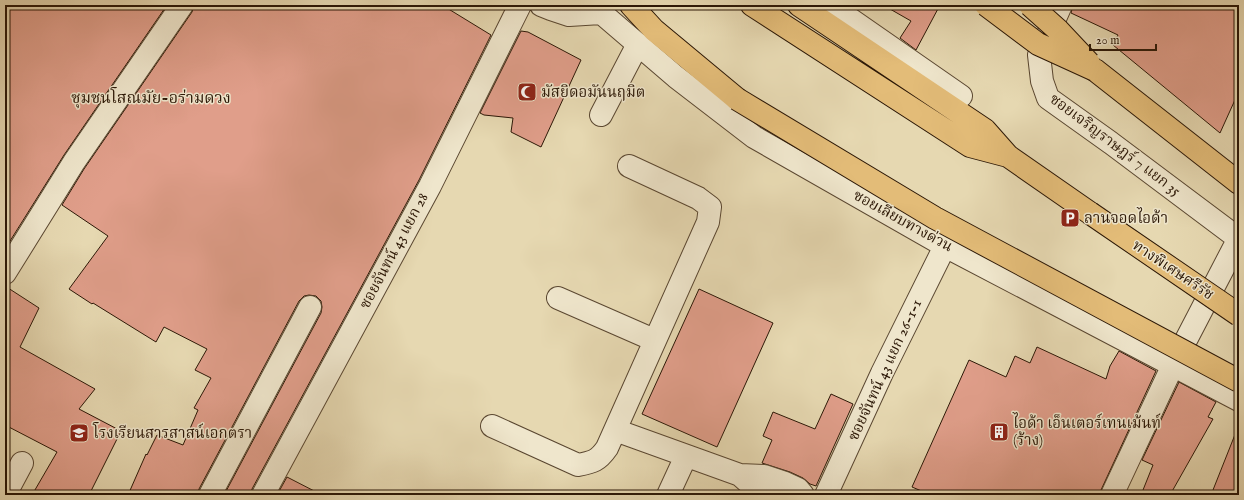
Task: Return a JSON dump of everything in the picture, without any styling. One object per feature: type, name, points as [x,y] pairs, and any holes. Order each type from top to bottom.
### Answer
[{"type":"highway","points":[[631,5],[654,30],[737,99],[935,218],[1239,381]]},
{"type":"highway","points":[[752,5],[970,146],[1008,156]]},
{"type":"highway","points":[[799,5],[984,130],[1008,156]]},
{"type":"highway","points":[[986,5],[1038,44],[1095,70]]},
{"type":"highway","points":[[1030,5],[1058,30],[1095,70],[1239,183]]},
{"type":"highway","name":"ทางพิเศษศรีรัช","points":[[1008,156],[1239,315]]},
{"type":"street","points":[[5,273],[74,162],[182,5]]},
{"type":"street","name":"ซอยจันทน์ 43 แยก 28","points":[[263,495],[430,186],[520,5]]},
{"type":"street","points":[[541,5],[570,15],[597,9]]},
{"type":"street","points":[[830,5],[961,96]]},
{"type":"street","name":"ซอยเจริญราษฎร์ 7 แยก 35","points":[[1060,5],[1039,55],[1042,81],[1048,98],[1239,238]]},
{"type":"street","name":"ซอยเลียบทางด่วน","points":[[597,9],[676,77],[754,137],[945,246],[1239,400]]},
{"type":"street","points":[[601,115],[638,44]]},
{"type":"street","points":[[492,426],[578,465],[594,462],[607,448],[708,222],[710,207],[698,198],[628,166]]},
{"type":"street","points":[[1112,495],[1173,365],[1239,238]]},
{"type":"street","name":"ซอยจันทน์ 43 แยก 26-1-1","points":[[826,495],[882,373],[945,246]]},
{"type":"street","points":[[558,298],[654,340]]},
{"type":"street","points":[[210,495],[310,306]]},
{"type":"street","points":[[615,430],[740,475],[764,476],[785,483],[798,489],[803,495]]},
{"type":"street","points":[[668,495],[686,456]]},
{"type":"street","points":[[5,495],[22,463]]},
{"type":"street","points":[[740,475],[758,491],[767,495]]},
{"type":"building","points":[[5,5],[167,5],[64,155],[5,249]]},
{"type":"building","points":[[194,5],[442,5],[491,35],[419,180],[252,489],[251,495],[224,495],[321,313],[321,301],[316,296],[304,296],[299,301],[199,489],[198,495],[128,495],[146,454],[147,455],[157,435],[183,445],[198,410],[194,408],[211,378],[195,370],[207,349],[164,327],[156,342],[69,289],[108,236],[62,205],[84,169],[192,12]]},
{"type":"building","points":[[883,5],[940,5],[916,50],[900,38],[911,21]]},
{"type":"building","points":[[1073,5],[1239,5],[1239,91],[1220,133],[1113,45],[1118,35],[1071,13]]},
{"type":"building","name":"มัสยิดอมันนฤมิต","points":[[521,31],[528,32],[581,60],[541,147],[511,132],[513,118],[484,115],[480,113]]},
{"type":"building","points":[[5,286],[39,308],[20,347],[95,389],[79,409],[121,431],[89,495],[32,495],[57,452],[5,425]]},
{"type":"building","points":[[699,289],[773,323],[717,447],[642,414]]},
{"type":"building","name":"ไอด้า เอ็นเตอร์เทนเม้นท์ (ร้าง)","points":[[1037,347],[1106,379],[1110,366],[1119,351],[1156,371],[1100,495],[931,495],[912,487],[969,360],[1006,377],[1015,356],[1030,363]]},
{"type":"building","points":[[1179,382],[1216,402],[1208,417],[1213,419],[1170,495],[1141,495],[1153,465],[1142,460]]},
{"type":"building","points":[[831,394],[853,404],[816,486],[790,472],[762,463],[772,440],[763,436],[773,412],[815,429]]},
{"type":"building","points":[[1238,427],[1239,495],[1211,495]]},
{"type":"building","points":[[287,477],[322,495],[277,495]]},
{"type":"place","name":"มัสยิดอมันนฤมิต","points":[[527,92]]},
{"type":"place","name":"ลานจอดไอด้า","points":[[1070,218]]},
{"type":"place","name":"ไอด้า เอ็นเตอร์เทนเม้นท์ (ร้าง)","points":[[999,432]]},
{"type":"place","name":"โรงเรียนสารสาสน์เอกตรา","points":[[79,433]]},
{"type":"district","name":"ชุมชนโสณมัย-อร่ามดวง","points":[[151,99]]}]
